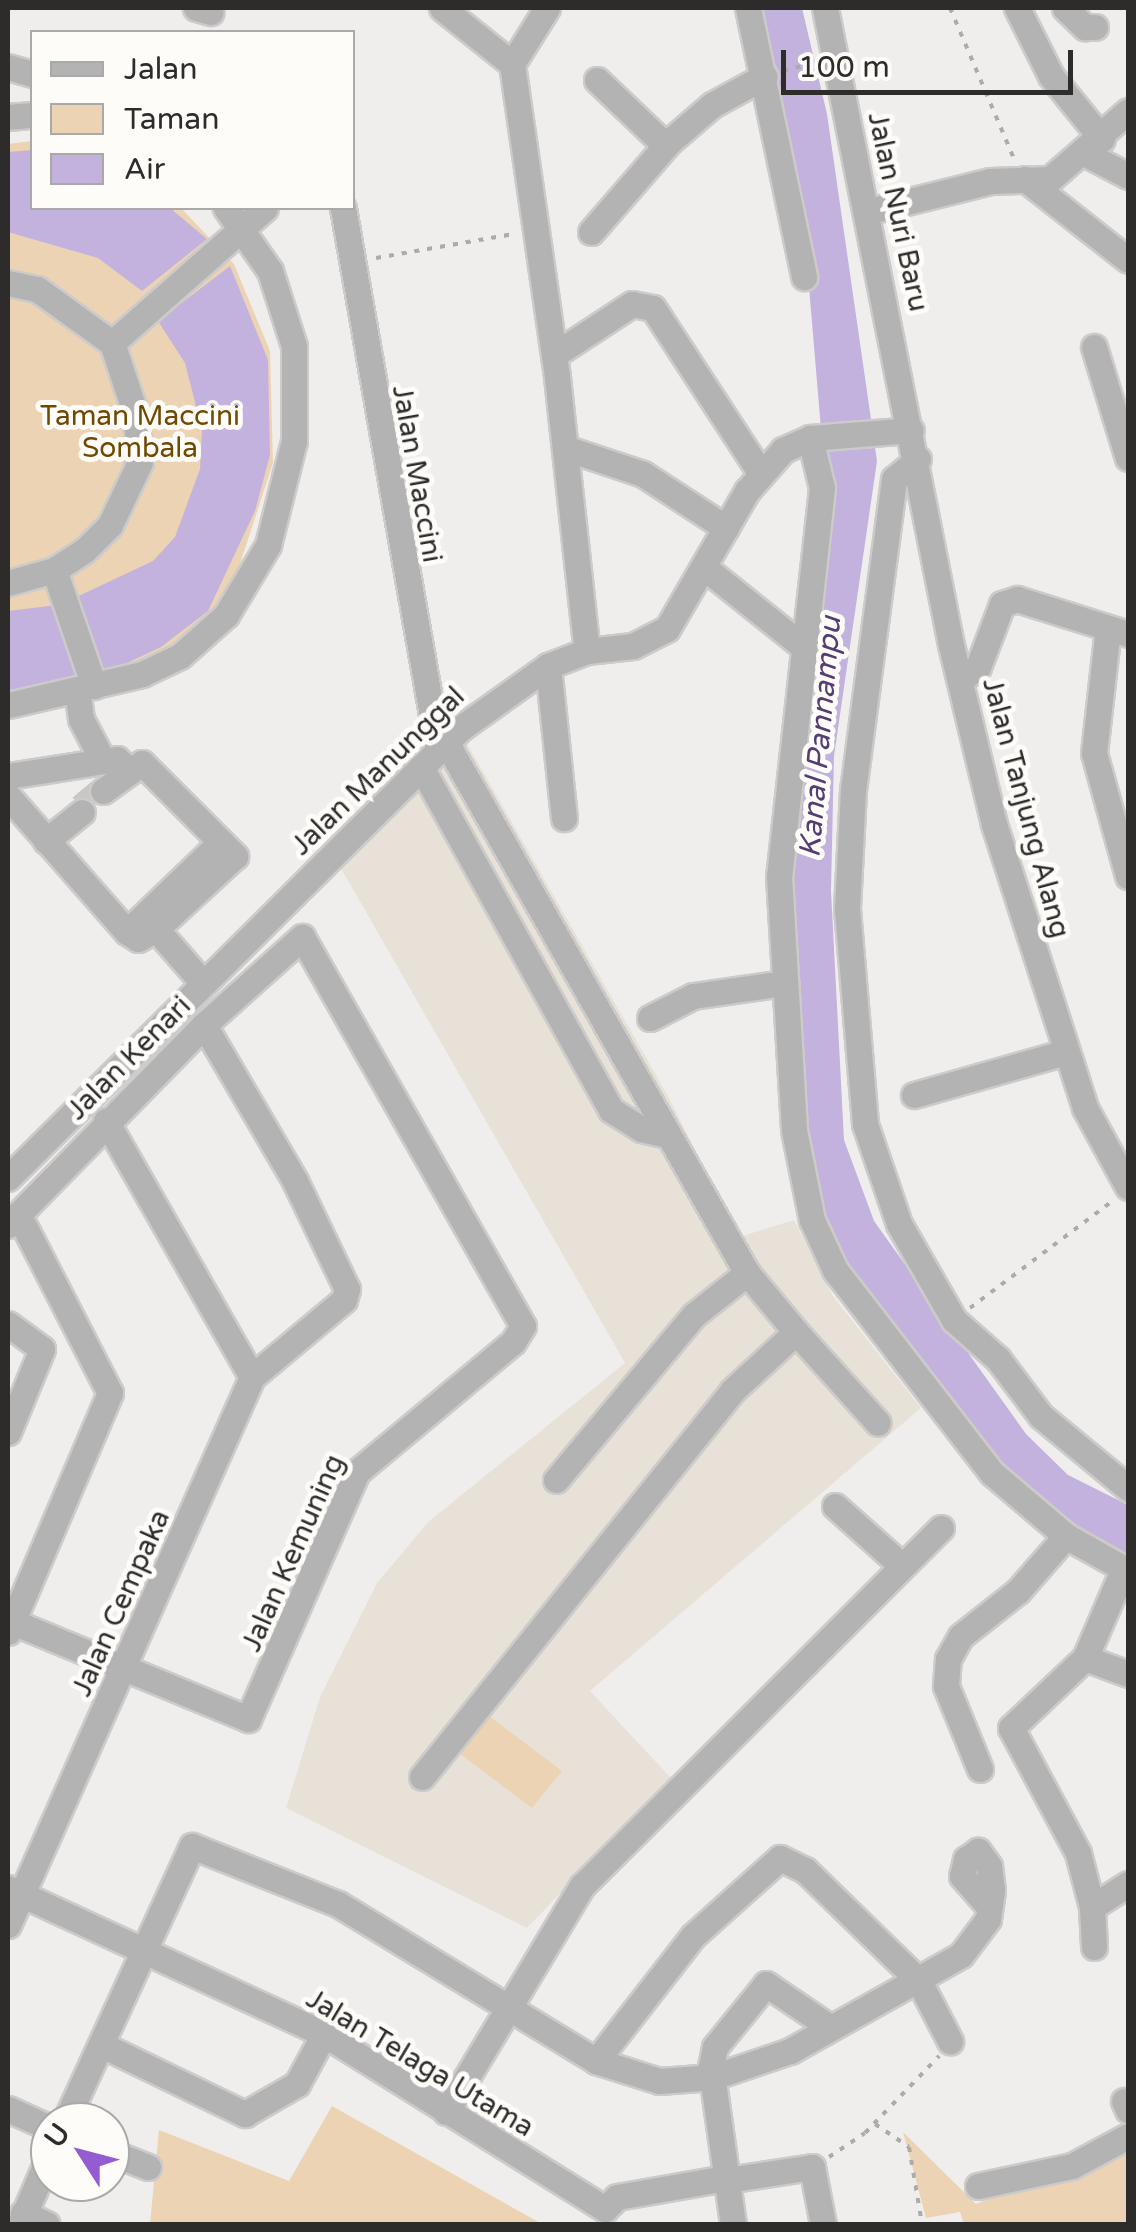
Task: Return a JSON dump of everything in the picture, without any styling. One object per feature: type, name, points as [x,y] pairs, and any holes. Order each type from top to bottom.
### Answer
[{"type":"street","points":[[442,8],[512,64]]},
{"type":"street","points":[[547,8],[512,64],[566,448],[586,651]]},
{"type":"street","points":[[748,8],[804,277]]},
{"type":"street","name":"Jalan Nuri Baru","points":[[825,8],[825,60],[870,211],[911,430]]},
{"type":"street","points":[[1017,8],[1051,76],[1093,146],[1128,176]]},
{"type":"street","points":[[1065,8],[1085,27],[1095,27]]},
{"type":"street","points":[[591,232],[666,146],[712,105],[764,78]]},
{"type":"street","points":[[597,80],[666,146]]},
{"type":"street","points":[[870,211],[990,181],[1050,179],[1093,146],[1128,111]]},
{"type":"street","points":[[1025,179],[1128,260]]},
{"type":"street","name":"Jalan Maccini","points":[[343,210],[435,753]]},
{"type":"street","points":[[112,343],[157,297],[219,246],[233,216]]},
{"type":"street","points":[[8,705],[171,661],[226,615],[268,545],[291,465],[297,393],[290,325],[270,271],[233,216]]},
{"type":"street","points":[[8,283],[38,289],[112,343],[135,412],[140,462],[110,525],[56,578],[8,582]]},
{"type":"street","points":[[554,356],[632,304],[652,308],[760,472]]},
{"type":"street","points":[[1094,347],[1128,458]]},
{"type":"street","points":[[911,430],[813,437],[822,488],[780,858],[783,983],[796,1147],[819,1242],[992,1473],[1066,1536],[1126,1570],[1085,1658],[1011,1728],[1070,1836],[1092,1907],[1094,1947]]},
{"type":"street","name":"Jalan Tanjung Alang","points":[[911,430],[960,680],[994,824],[1066,1052],[1106,1154],[1126,1190]]},
{"type":"street","name":"Jalan Manunggal","points":[[9,1173],[435,753],[548,666],[586,651],[633,646],[667,630],[760,472],[813,437]]},
{"type":"street","points":[[566,448],[642,474],[726,528]]},
{"type":"street","points":[[918,459],[894,479],[853,790],[848,939],[865,1124],[898,1224],[954,1320],[998,1360],[1040,1416],[1128,1488]]},
{"type":"street","points":[[705,568],[805,648]]},
{"type":"street","points":[[56,578],[87,685],[81,718],[115,765]]},
{"type":"street","points":[[960,680],[978,666],[1002,604],[1017,599],[1118,631],[1094,752],[1128,876]]},
{"type":"street","points":[[548,666],[564,818]]},
{"type":"street","points":[[435,753],[476,796],[747,1273],[878,1423]]},
{"type":"street","points":[[435,753],[442,807],[611,1110],[641,1129],[667,1135]]},
{"type":"street","points":[[8,776],[64,766],[142,762],[235,856],[127,932]]},
{"type":"street","points":[[46,842],[115,765]]},
{"type":"street","points":[[64,766],[89,797]]},
{"type":"street","points":[[8,796],[127,932],[138,939],[156,929],[187,888]]},
{"type":"street","points":[[442,807],[476,796]]},
{"type":"street","points":[[156,929],[202,982]]},
{"type":"street","name":"Jalan Kenari","points":[[13,1219],[106,1121],[296,937],[307,941],[344,1002],[521,1317],[521,1334],[513,1342]]},
{"type":"street","points":[[650,1018],[693,996],[783,983]]},
{"type":"street","points":[[106,1121],[252,1377],[344,1300],[347,1290],[295,1181],[204,1025]]},
{"type":"street","points":[[914,1095],[1066,1052]]},
{"type":"street","points":[[13,1219],[110,1393],[32,1580],[9,1625],[124,1671]]},
{"type":"street","points":[[556,1480],[694,1315],[747,1273]]},
{"type":"street","points":[[8,1324],[42,1349],[8,1432]]},
{"type":"street","points":[[422,1777],[732,1391],[796,1332]]},
{"type":"street","name":"Jalan Kemuning","points":[[124,1671],[248,1719],[357,1472],[513,1342]]},
{"type":"street","name":"Jalan Cempaka","points":[[8,1925],[14,1892],[124,1671],[252,1377]]},
{"type":"street","points":[[835,1506],[901,1565]]},
{"type":"street","points":[[446,2112],[506,2004],[582,1886],[941,1528]]},
{"type":"street","points":[[980,1769],[946,1686],[948,1659],[961,1636],[1018,1591],[1066,1536]]},
{"type":"street","points":[[1085,1658],[1128,1674]]},
{"type":"street","points":[[75,2102],[189,1850],[198,1844],[338,1904],[596,2061],[660,2082],[714,2078],[831,2028],[919,1981],[982,1934],[989,1907]]},
{"type":"street","points":[[596,2061],[693,1936],[780,1858],[804,1870],[919,1981],[950,2041]]},
{"type":"street","points":[[1092,1907],[1128,1884]]},
{"type":"street","name":"Jalan Telaga Utama","points":[[14,1892],[324,2034],[606,2217]]},
{"type":"street","points":[[733,2224],[712,2056],[719,2038],[766,1984],[831,2028]]},
{"type":"street","points":[[102,2045],[246,2114],[297,2084],[324,2034]]},
{"type":"street","points":[[978,2186],[1072,2166],[1128,2136]]},
{"type":"street","points":[[130,2160],[148,2167]]},
{"type":"street","points":[[606,2217],[617,2198],[812,2167],[823,2224]]},
{"type":"street","points":[[22,2219],[48,2224]]},
{"type":"path","points":[[950,8],[1025,179]]},
{"type":"path","points":[[764,78],[825,60]]},
{"type":"path","points":[[352,263],[535,232]]},
{"type":"path","points":[[954,1320],[1126,1190]]},
{"type":"path","points":[[812,2167],[874,2124],[950,2041]]},
{"type":"path","points":[[874,2124],[909,2147],[922,2224]]},
{"type":"shaded area","points":[[465,740],[668,1096],[739,1237],[794,1220],[833,1296],[921,1408],[590,1691],[671,1778],[527,1928],[286,1808],[320,1697],[377,1583],[428,1522],[625,1363],[335,858]]},
{"type":"green space","name":"Taman Maccini Sombala","points":[[30,141],[30,210],[183,210],[234,264],[270,351],[273,463],[238,570],[207,619],[162,654],[122,673],[8,695],[8,144]]},
{"type":"green space","points":[[489,1716],[562,1771],[532,1808],[459,1753]]},
{"type":"green space","points":[[332,2106],[542,2224],[150,2224],[159,2130],[289,2181]]},
{"type":"green space","points":[[903,2132],[976,2204],[1128,2140],[1128,2224],[964,2224],[960,2212],[926,2218]]},
{"type":"water","name":"Kanal Pannampu","points":[[752,8],[802,8],[827,114],[877,461],[834,756],[831,891],[844,1140],[874,1221],[1026,1434],[1068,1475],[1128,1505],[1128,1562],[1069,1528],[1002,1476],[829,1246],[800,1138],[782,880],[827,501],[807,263]]},
{"type":"water","points":[[30,150],[30,210],[172,210],[207,239],[142,291],[98,258],[8,232],[8,152]]},
{"type":"water","points":[[230,266],[268,360],[270,455],[255,511],[208,611],[161,647],[95,678],[70,600],[153,561],[175,537],[200,469],[202,430],[185,363],[158,321]]},
{"type":"water","points":[[57,605],[80,681],[8,691],[8,611]]},
{"type":"tunnel","points":[[82,789],[93,802]]}]
